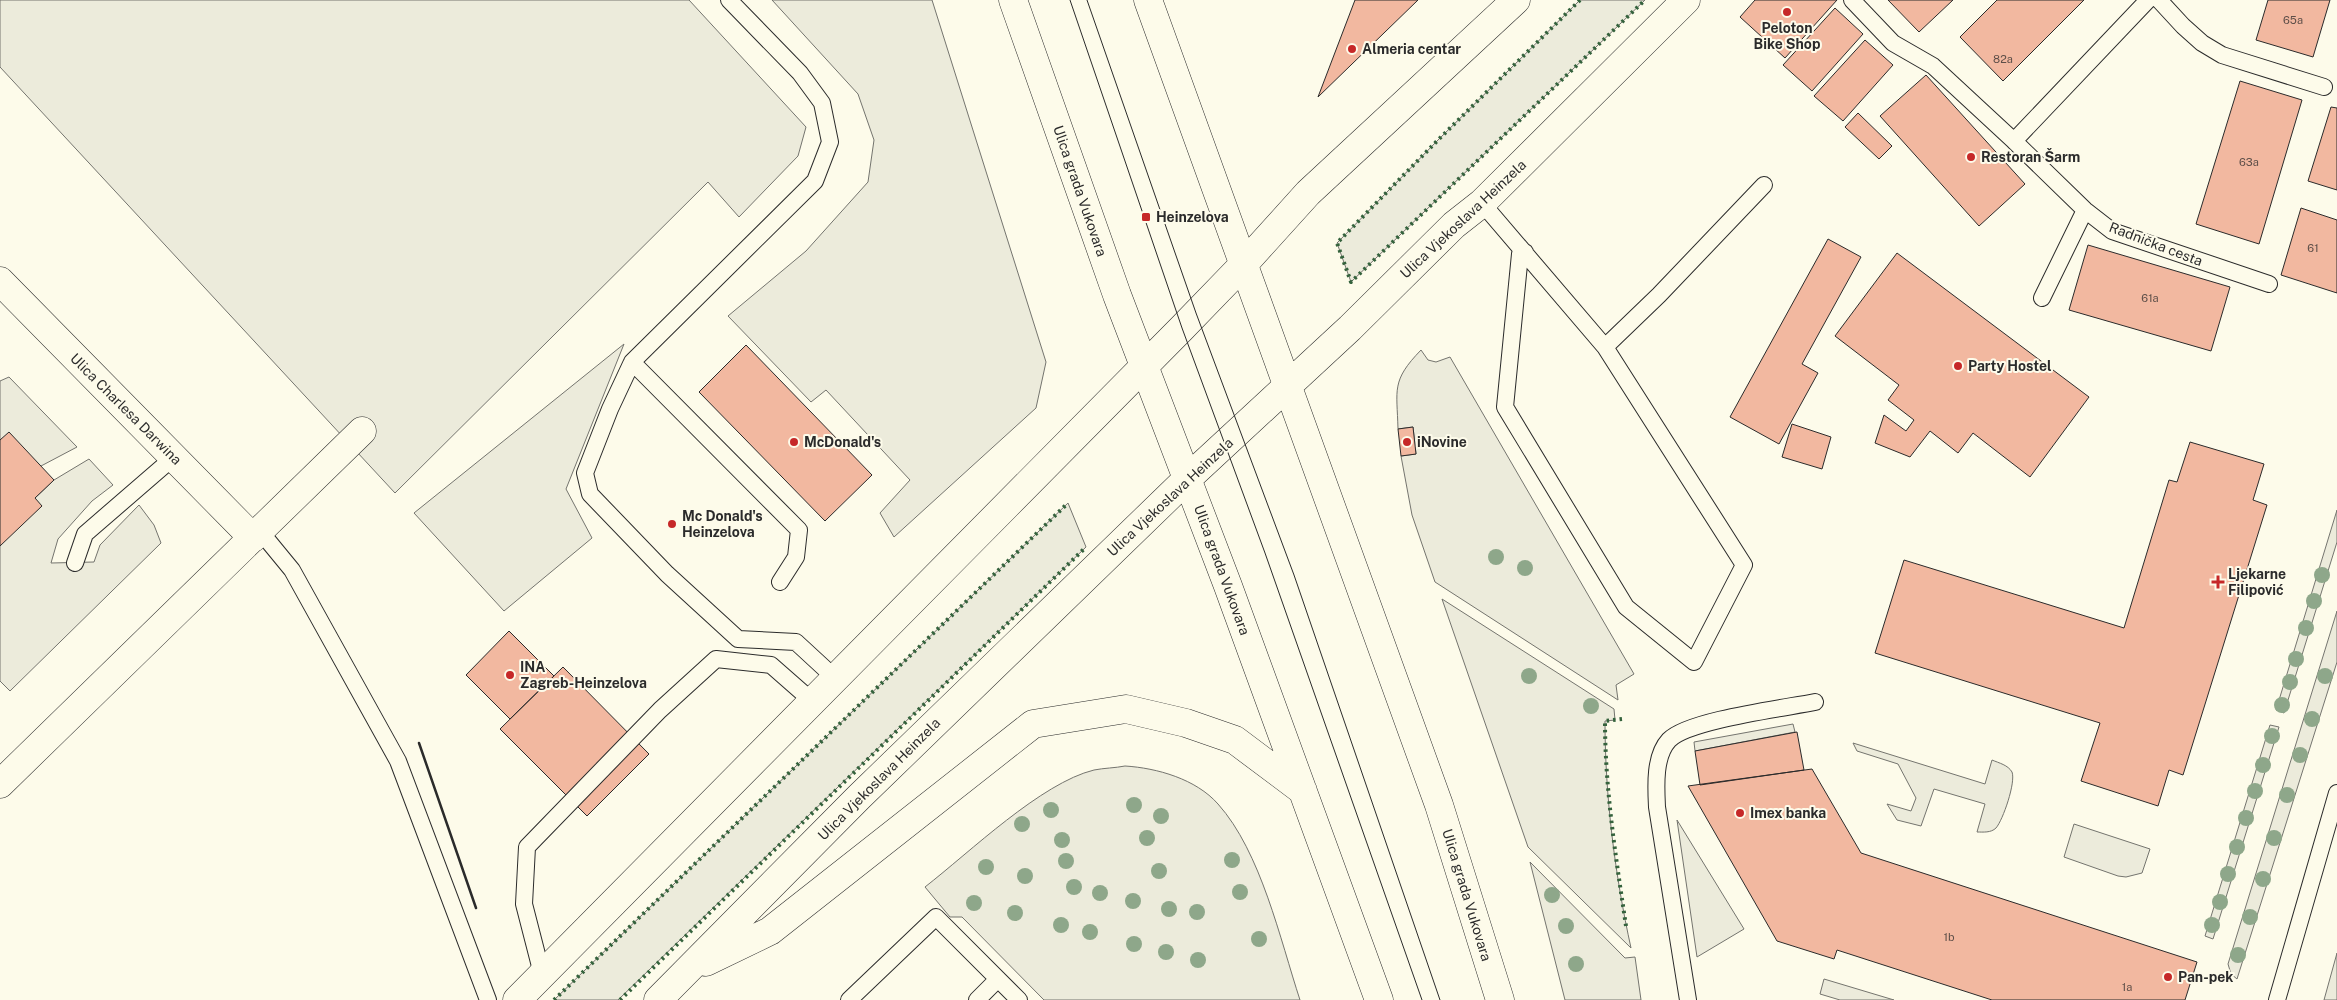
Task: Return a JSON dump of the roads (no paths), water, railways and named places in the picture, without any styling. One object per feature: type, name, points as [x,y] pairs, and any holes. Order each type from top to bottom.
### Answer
[{"type":"main road","name":"Ulica grada Vukovara","points":[[1013,0],[1117,295],[1188,479],[1379,1000]]},
{"type":"main road","name":"Ulica grada Vukovara","points":[[1148,0],[1242,266],[1439,805],[1500,1000]]},
{"type":"main road","points":[[517,1000],[1145,365],[1242,266],[1308,193],[1516,0]]},
{"type":"main road","name":"Ulica Vjekoslava Heinzela","points":[[658,1000],[852,804],[1188,479],[1350,328],[1454,225],[1482,202],[1686,0]]},
{"type":"main road","name":"Ulica Charlesa Darwina","points":[[0,281],[174,458],[256,535]]},
{"type":"main road","points":[[0,784],[362,431]]},
{"type":"main road","points":[[686,972],[770,931],[1033,724],[1126,709],[1186,723],[1235,740],[1304,792]]},
{"type":"lane","points":[[729,0],[800,73],[822,103],[830,142],[814,182],[632,362],[610,409],[585,474],[590,494],[667,574],[738,639],[796,642],[835,678]]},
{"type":"lane","points":[[1852,0],[1893,43],[1934,66],[2014,141],[2148,0]]},
{"type":"lane","points":[[2159,0],[2183,26],[2222,56],[2324,87]]},
{"type":"lane","name":"Radnička cesta","points":[[2014,141],[2084,210],[2112,231],[2268,284]]},
{"type":"lane","points":[[1605,346],[1659,295],[1764,185]]},
{"type":"lane","points":[[1482,202],[1525,252],[1605,346],[1744,565],[1694,662],[1626,607],[1505,407],[1520,254],[1525,252]]},
{"type":"lane","points":[[2042,298],[2084,210]]},
{"type":"lane","points":[[632,362],[799,530],[796,558],[780,582]]},
{"type":"lane","points":[[75,563],[85,534],[174,458]]},
{"type":"lane","points":[[256,535],[292,570],[398,762],[488,1000]]},
{"type":"lane","points":[[542,974],[524,904],[527,848],[660,710],[716,659],[771,665],[812,701]]},
{"type":"lane","points":[[1688,1000],[1657,807],[1657,774],[1662,751],[1668,741],[1688,728],[1815,702]]},
{"type":"lane","points":[[2277,1000],[2337,793]]},
{"type":"lane","points":[[849,1000],[936,917],[1019,1000]]},
{"type":"lane","points":[[977,1000],[998,980]]},
{"type":"tram line","points":[[1070,0],[1182,328],[1265,553],[1422,1000]]},
{"type":"tram line","points":[[1087,0],[1196,313],[1294,575],[1440,1000]]},
{"type":"place","name":"Peloton Bike Shop","points":[[1787,12]]},
{"type":"place","name":"Almeria centar","points":[[1352,49]]},
{"type":"place","name":"Restoran Šarm","points":[[1971,157]]},
{"type":"place","name":"Heinzelova","points":[[1146,217]]},
{"type":"place","name":"Party Hostel","points":[[1958,366]]},
{"type":"place","name":"McDonald's","points":[[794,442]]},
{"type":"place","name":"iNovine","points":[[1407,442]]},
{"type":"place","name":"Mc Donald's Heinzelova","points":[[672,524]]},
{"type":"place","name":"Ljekarne Filipović","points":[[2218,582]]},
{"type":"place","name":"INA Zagreb-Heinzelova","points":[[510,675]]},
{"type":"place","name":"Imex banka","points":[[1740,813]]},
{"type":"place","name":"Pan-pek","points":[[2168,977]]}]
